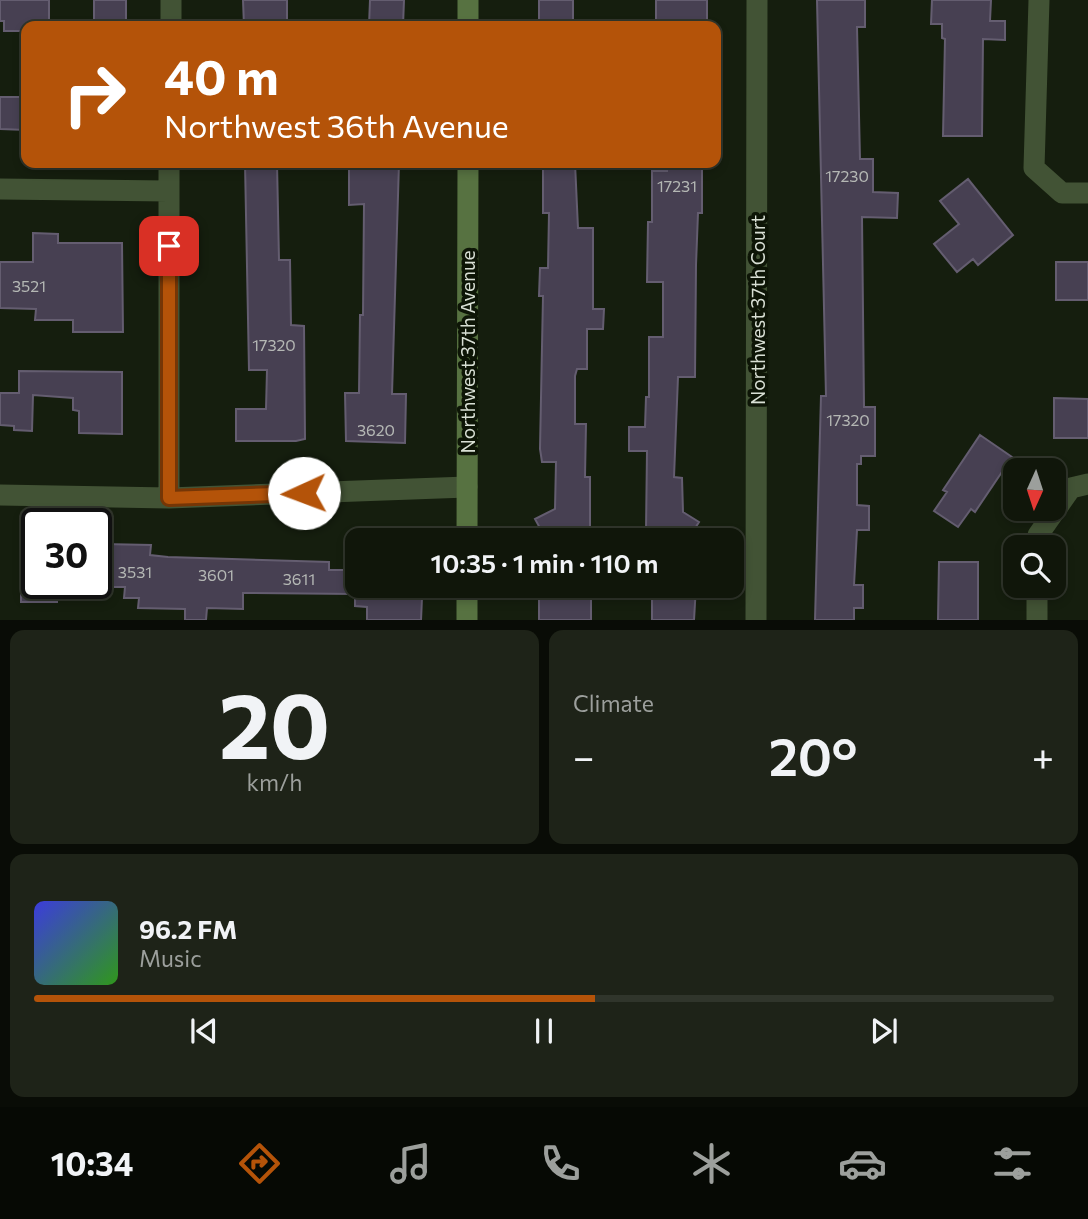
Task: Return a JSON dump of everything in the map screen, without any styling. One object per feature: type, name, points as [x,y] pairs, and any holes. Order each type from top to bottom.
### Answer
[{"type":"main road","points":[[468,0],[468,21]]},
{"type":"main road","name":"Northwest 37th Avenue","points":[[467,528],[468,168]]},
{"type":"main road","points":[[467,598],[467,620]]},
{"type":"street","points":[[171,0],[171,21]]},
{"type":"street","name":"Northwest 37th Court","points":[[756,620],[757,0]]},
{"type":"street","points":[[1039,0],[1034,168],[1062,193],[1088,193]]},
{"type":"street","points":[[169,168],[169,498]]},
{"type":"street","points":[[0,190],[168,191]]},
{"type":"street","points":[[1039,535],[1072,488],[1088,484]]},
{"type":"street","points":[[0,495],[169,498],[467,487]]},
{"type":"street","points":[[1037,598],[1037,620]]},
{"type":"building","points":[[0,0],[49,0],[49,21],[21,21],[21,31],[4,31],[4,21],[0,21]]},
{"type":"building","points":[[94,0],[126,0],[126,21],[94,21]]},
{"type":"building","points":[[243,0],[287,0],[287,21],[244,21]]},
{"type":"building","points":[[370,0],[404,0],[403,21],[369,21]]},
{"type":"building","points":[[539,0],[573,0],[573,21],[539,21]]},
{"type":"building","points":[[656,0],[707,0],[707,21],[656,21]]},
{"type":"building","points":[[817,0],[865,0],[865,27],[857,27],[860,159],[873,159],[873,192],[898,193],[897,218],[862,217],[864,407],[875,407],[875,456],[861,456],[861,464],[857,464],[857,505],[869,506],[869,530],[857,530],[854,585],[863,585],[863,608],[854,608],[854,620],[815,620],[821,396],[826,396]]},
{"type":"building","points":[[932,0],[991,0],[990,21],[1005,21],[1005,40],[983,39],[982,136],[943,136],[945,39],[942,38],[942,24],[931,24]]},
{"type":"building","points":[[0,97],[21,97],[21,130],[0,129]]},
{"type":"building","points":[[245,168],[277,168],[279,260],[290,260],[291,325],[304,326],[305,439],[236,441],[236,409],[266,409],[267,370],[249,370]]},
{"type":"building","points":[[399,168],[392,394],[406,394],[405,443],[346,441],[345,393],[359,393],[360,315],[363,315],[364,204],[349,205],[349,169]]},
{"type":"building","points":[[543,168],[575,168],[578,228],[593,228],[593,309],[604,309],[603,329],[587,329],[587,369],[577,369],[575,376],[575,424],[586,424],[585,477],[590,477],[590,528],[540,528],[535,519],[555,509],[556,462],[542,462],[540,449],[543,296],[539,296],[540,268],[548,268],[549,213],[543,213]]},
{"type":"building","points":[[702,168],[702,213],[698,213],[696,265],[695,377],[678,377],[674,477],[682,478],[683,512],[699,522],[695,528],[646,528],[647,451],[629,451],[629,427],[645,427],[646,397],[649,397],[649,337],[663,337],[663,282],[647,282],[648,222],[652,222],[652,171]]},
{"type":"building","points":[[968,179],[1013,235],[978,265],[973,259],[957,272],[934,244],[959,224],[940,201]]},
{"type":"building","points":[[33,233],[58,234],[58,243],[122,243],[123,332],[73,332],[73,320],[35,320],[36,309],[0,308],[0,262],[33,262]]},
{"type":"building","points":[[1056,262],[1088,262],[1088,300],[1056,300]]},
{"type":"building","points":[[19,371],[122,372],[122,434],[79,433],[79,411],[73,410],[73,398],[33,395],[32,431],[14,430],[14,426],[0,425],[0,393],[19,393]]},
{"type":"building","points":[[1054,398],[1088,399],[1088,438],[1054,438]]},
{"type":"building","points":[[980,435],[1012,457],[1003,458],[1003,470],[975,512],[971,509],[958,527],[934,511],[947,492],[943,490]]},
{"type":"building","points":[[112,544],[151,545],[150,555],[168,557],[329,562],[329,570],[345,570],[345,594],[243,593],[243,609],[207,608],[206,620],[185,620],[185,609],[138,608],[139,598],[124,598],[125,587],[112,587]]},
{"type":"building","points":[[939,562],[978,562],[978,620],[938,620]]},
{"type":"building","points":[[355,598],[422,598],[421,620],[367,620],[367,607],[355,606]]},
{"type":"building","points":[[539,598],[591,598],[591,620],[539,620]]},
{"type":"building","points":[[652,598],[695,598],[694,620],[652,620]]},
{"type":"building","points":[[21,599],[57,599],[57,602],[21,602]]},
{"type":"route","points":[[169,246],[169,498],[304,493]]}]
